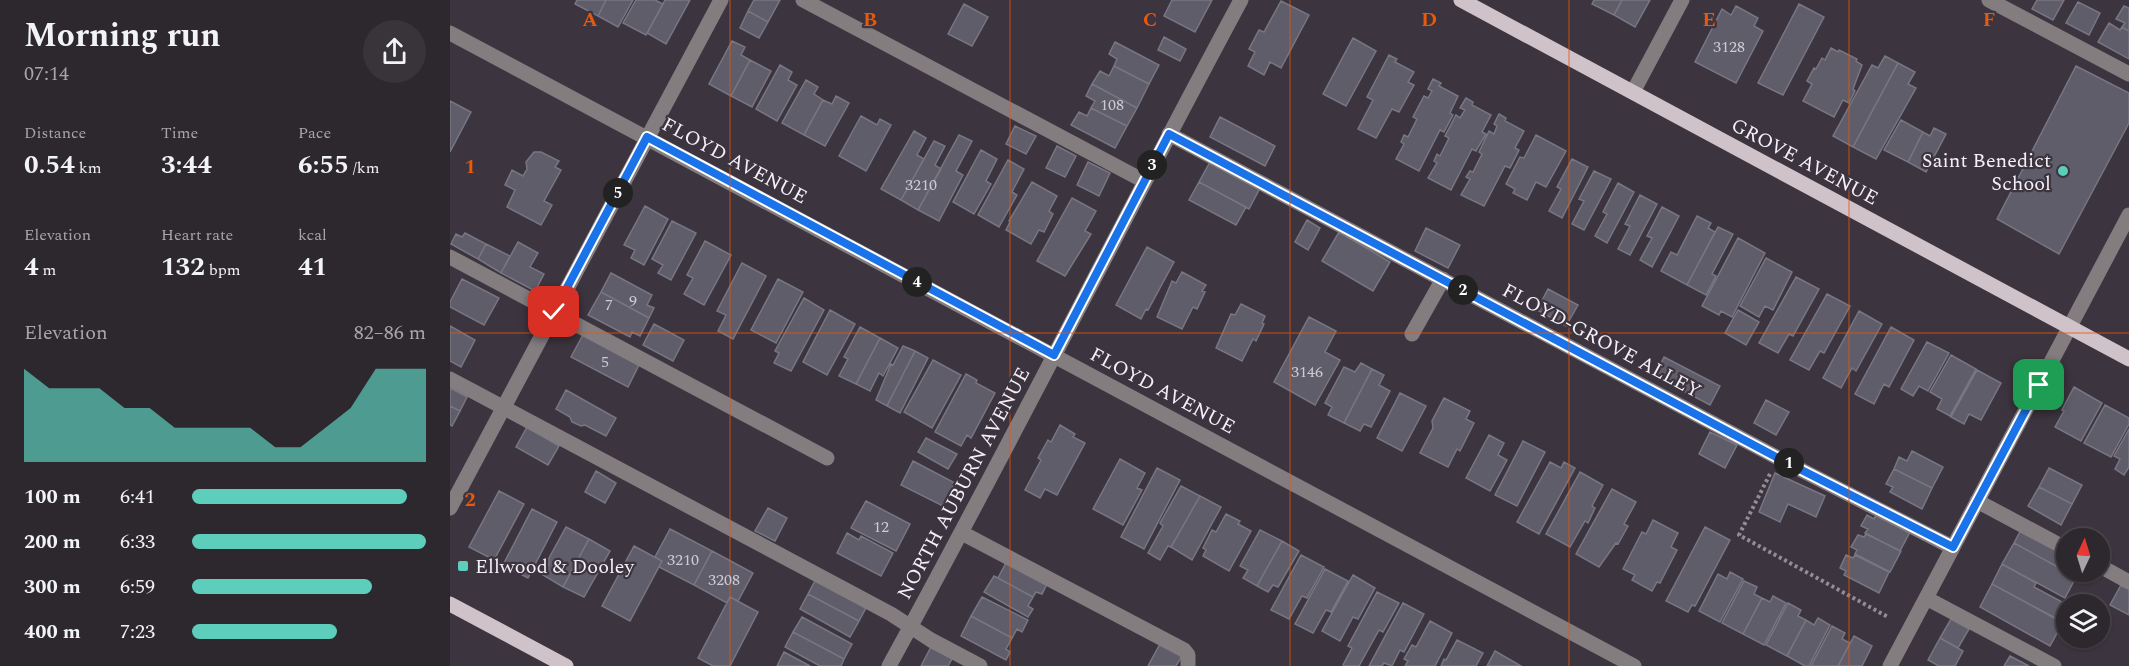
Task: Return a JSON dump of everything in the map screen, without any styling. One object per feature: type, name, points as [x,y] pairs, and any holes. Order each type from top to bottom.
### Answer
[{"type":"main road","name":"GROVE AVENUE","points":[[1461,0],[2129,358]]},
{"type":"main road","points":[[450,604],[566,666]]},
{"type":"street","points":[[450,508],[721,0]]},
{"type":"street","points":[[803,0],[1144,181]]},
{"type":"street","name":"NORTH AUBURN AVENUE","points":[[889,666],[962,533],[1144,181],[1241,0]]},
{"type":"street","points":[[1633,92],[1682,0]]},
{"type":"street","points":[[1989,0],[2129,74]]},
{"type":"street","name":"FLOYD AVENUE","points":[[450,33],[1634,666]]},
{"type":"street","name":"FLOYD-GROVE ALLEY","points":[[1169,134],[1778,458],[1953,547]]},
{"type":"street","points":[[1890,666],[2129,214]]},
{"type":"street","points":[[450,257],[827,458]]},
{"type":"street","points":[[1412,334],[1443,279]]},
{"type":"street","points":[[450,379],[881,608],[980,666]]},
{"type":"street","points":[[1977,501],[2056,543]]},
{"type":"street","points":[[962,533],[1184,650],[1188,655],[1188,666]]},
{"type":"street","points":[[2110,572],[2129,582]]},
{"type":"street","points":[[1926,598],[2054,666]]},
{"type":"path","points":[[1778,458],[1739,535],[1888,617]]},
{"type":"building","points":[[577,0],[606,0],[598,16],[575,4]]},
{"type":"building","points":[[606,0],[633,0],[618,27],[598,16]]},
{"type":"building","points":[[636,0],[655,0],[663,4],[646,35],[623,23]]},
{"type":"building","points":[[665,0],[690,0],[666,44],[647,33]]},
{"type":"building","points":[[754,0],[780,0],[768,22],[748,11]]},
{"type":"building","points":[[1172,0],[1212,0],[1195,32],[1164,16]]},
{"type":"building","points":[[1594,0],[1622,0],[1614,15],[1592,4]]},
{"type":"building","points":[[1622,0],[1650,0],[1635,27],[1614,15]]},
{"type":"building","points":[[2037,0],[2064,0],[2053,20],[2032,9]]},
{"type":"building","points":[[1281,1],[1309,15],[1281,68],[1270,62],[1264,75],[1248,66],[1255,52],[1249,49],[1259,30],[1264,32]]},
{"type":"building","points":[[2078,2],[2100,13],[2089,35],[2066,23]]},
{"type":"building","points":[[964,4],[988,17],[972,46],[948,34]]},
{"type":"building","points":[[1799,4],[1824,17],[1783,95],[1758,83]]},
{"type":"building","points":[[1736,6],[1758,18],[1754,26],[1763,31],[1736,83],[1695,62],[1722,9],[1731,15]]},
{"type":"building","points":[[2124,6],[2129,8],[2129,31],[2122,27],[2125,23],[2116,19]]},
{"type":"building","points":[[748,11],[768,22],[759,38],[740,28]]},
{"type":"building","points":[[2109,23],[2120,30],[2122,27],[2129,31],[2129,59],[2098,42]]},
{"type":"building","points":[[1164,37],[1186,49],[1180,61],[1158,50]]},
{"type":"building","points":[[1353,38],[1376,51],[1346,106],[1323,94]]},
{"type":"building","points":[[732,41],[745,47],[741,55],[750,60],[731,96],[709,84]]},
{"type":"building","points":[[1115,42],[1159,65],[1149,84],[1114,66],[1117,59],[1109,54]]},
{"type":"building","points":[[1831,48],[1857,59],[1856,61],[1862,65],[1849,103],[1843,100],[1834,117],[1803,101],[1812,84],[1807,81],[1822,58],[1825,60]]},
{"type":"building","points":[[1389,55],[1397,59],[1395,62],[1414,72],[1408,82],[1414,85],[1399,112],[1392,109],[1376,138],[1358,129],[1373,100],[1367,97]]},
{"type":"building","points":[[1885,56],[1898,63],[1853,147],[1833,136],[1872,65],[1878,68]]},
{"type":"building","points":[[750,60],[771,71],[752,107],[731,96]]},
{"type":"building","points":[[1898,63],[1915,72],[1908,84],[1916,88],[1876,159],[1853,147]]},
{"type":"building","points":[[780,65],[792,72],[788,80],[797,85],[777,121],[756,109]]},
{"type":"building","points":[[1114,66],[1149,84],[1137,108],[1092,84],[1100,71],[1109,76]]},
{"type":"building","name":"Saint Benedict School","points":[[2076,66],[2129,93],[2129,123],[2059,254],[1997,219]]},
{"type":"building","points":[[1433,79],[1441,83],[1439,86],[1458,96],[1450,113],[1453,115],[1444,132],[1440,130],[1419,171],[1396,159],[1404,144],[1401,142],[1404,135],[1408,137],[1417,119],[1413,117],[1424,96],[1428,98],[1432,91],[1428,89]]},
{"type":"building","points":[[806,80],[818,87],[814,94],[823,100],[804,135],[782,123]]},
{"type":"building","points":[[1092,84],[1137,108],[1127,126],[1091,108],[1095,101],[1086,96]]},
{"type":"building","points":[[836,96],[849,103],[825,146],[804,135],[823,100],[832,104]]},
{"type":"building","points":[[1466,98],[1473,102],[1472,105],[1491,115],[1482,132],[1486,134],[1476,151],[1472,149],[1451,190],[1428,178],[1437,163],[1434,161],[1437,154],[1440,156],[1449,138],[1445,136],[1456,115],[1460,118],[1465,110],[1460,108]]},
{"type":"building","points":[[450,101],[471,112],[450,152]]},
{"type":"building","points":[[1091,108],[1127,126],[1115,148],[1071,125],[1079,112],[1087,116]]},
{"type":"building","points":[[1499,114],[1506,118],[1505,121],[1524,131],[1515,148],[1519,150],[1510,168],[1505,166],[1484,206],[1461,195],[1470,179],[1466,177],[1470,171],[1473,172],[1482,154],[1479,152],[1489,131],[1494,134],[1497,126],[1494,124]]},
{"type":"building","points":[[861,116],[877,125],[880,119],[891,125],[866,171],[839,156]]},
{"type":"building","points":[[1220,117],[1275,146],[1265,166],[1210,137]]},
{"type":"building","points":[[1901,120],[1923,132],[1908,162],[1884,150]]},
{"type":"building","points":[[1015,126],[1036,136],[1026,154],[1006,144]]},
{"type":"building","points":[[1934,128],[1946,134],[1926,172],[1908,162],[1923,132],[1930,136]]},
{"type":"building","points":[[914,131],[926,138],[917,155],[924,159],[901,200],[881,189]]},
{"type":"building","points":[[959,135],[972,141],[956,171],[963,175],[939,221],[918,210]]},
{"type":"building","points":[[1536,135],[1566,151],[1546,187],[1536,182],[1527,200],[1513,193],[1515,189],[1506,184],[1520,157],[1524,158]]},
{"type":"building","points":[[934,141],[945,146],[935,165],[941,169],[918,210],[901,200]]},
{"type":"building","points":[[1057,146],[1076,156],[1065,177],[1046,168]]},
{"type":"building","points":[[981,150],[997,159],[986,181],[991,184],[974,214],[953,202]]},
{"type":"building","points":[[534,152],[541,152],[559,161],[555,167],[561,170],[544,201],[552,205],[541,225],[507,207],[515,190],[505,185],[512,170],[523,176],[527,169],[526,162]]},
{"type":"building","points":[[1572,159],[1588,167],[1562,218],[1549,211],[1561,189],[1557,187]]},
{"type":"building","points":[[1008,160],[1024,169],[1012,192],[1017,195],[999,227],[978,215]]},
{"type":"building","points":[[1088,162],[1110,173],[1099,196],[1077,185]]},
{"type":"building","points":[[1210,162],[1260,188],[1249,209],[1199,182]]},
{"type":"building","points":[[1594,171],[1611,179],[1584,230],[1572,224],[1584,201],[1579,199]]},
{"type":"building","points":[[1032,182],[1057,196],[1049,211],[1053,214],[1044,232],[1039,230],[1031,244],[1006,230]]},
{"type":"building","points":[[1199,182],[1246,207],[1236,225],[1189,200]]},
{"type":"building","points":[[1618,183],[1634,192],[1607,243],[1595,236],[1607,214],[1603,212]]},
{"type":"building","points":[[1640,195],[1657,204],[1630,255],[1618,249],[1630,226],[1625,224]]},
{"type":"building","points":[[1072,198],[1096,211],[1085,231],[1091,234],[1065,276],[1037,261]]},
{"type":"building","points":[[645,206],[668,219],[644,265],[631,258],[635,250],[624,245]]},
{"type":"building","points":[[1662,207],[1679,216],[1652,267],[1640,260],[1652,238],[1647,236]]},
{"type":"building","points":[[1697,216],[1711,223],[1708,228],[1715,232],[1687,285],[1661,271],[1671,252],[1677,255]]},
{"type":"building","points":[[1307,220],[1320,228],[1308,250],[1295,242]]},
{"type":"building","points":[[672,221],[696,233],[671,280],[658,273],[663,265],[652,259]]},
{"type":"building","points":[[1718,227],[1733,234],[1712,274],[1716,276],[1706,295],[1687,285]]},
{"type":"building","points":[[1426,228],[1460,245],[1448,268],[1415,251]]},
{"type":"building","points":[[1339,232],[1390,262],[1373,291],[1322,261]]},
{"type":"building","points":[[465,233],[486,244],[478,259],[451,244],[456,234],[462,237]]},
{"type":"building","points":[[1738,238],[1765,253],[1732,317],[1721,311],[1719,315],[1702,306]]},
{"type":"building","points":[[705,241],[731,255],[704,305],[684,294],[693,278],[687,275]]},
{"type":"building","points":[[518,242],[538,253],[530,267],[544,274],[535,291],[501,273]]},
{"type":"building","points":[[486,244],[510,256],[501,273],[478,259]]},
{"type":"building","points":[[1147,247],[1174,262],[1141,319],[1116,305]]},
{"type":"building","points":[[1766,258],[1792,272],[1773,310],[1765,306],[1759,317],[1740,306]]},
{"type":"building","points":[[742,263],[766,276],[733,339],[718,331],[726,315],[717,311]]},
{"type":"building","points":[[1182,272],[1206,285],[1197,309],[1193,307],[1182,329],[1157,317],[1172,281],[1176,283]]},
{"type":"building","points":[[611,273],[652,295],[647,305],[654,308],[649,318],[601,292]]},
{"type":"building","points":[[1796,277],[1819,289],[1793,336],[1789,334],[1778,353],[1759,343]]},
{"type":"building","points":[[462,279],[499,298],[484,325],[450,307],[450,302]]},
{"type":"building","points":[[778,279],[803,292],[776,343],[751,330]]},
{"type":"building","points":[[1548,289],[1578,305],[1566,326],[1537,310]]},
{"type":"building","points":[[601,292],[649,318],[640,336],[632,332],[630,337],[588,315]]},
{"type":"building","points":[[1827,294],[1850,306],[1824,353],[1820,351],[1809,370],[1790,360]]},
{"type":"building","points":[[804,298],[824,310],[791,371],[774,363],[779,353],[775,351]]},
{"type":"building","points":[[1241,304],[1265,316],[1256,341],[1253,339],[1242,361],[1216,348],[1231,314],[1235,315]]},
{"type":"building","points":[[830,310],[855,324],[827,375],[803,362]]},
{"type":"building","points":[[1738,310],[1759,322],[1746,345],[1725,333]]},
{"type":"building","points":[[1859,311],[1882,324],[1856,371],[1852,368],[1841,388],[1823,378]]},
{"type":"building","points":[[1309,317],[1336,331],[1325,352],[1340,360],[1315,405],[1274,382]]},
{"type":"building","points":[[654,324],[684,340],[673,361],[643,345]]},
{"type":"building","points":[[450,326],[475,340],[461,367],[450,361]]},
{"type":"building","points":[[860,327],[880,338],[856,384],[839,376],[848,359],[844,357]]},
{"type":"building","points":[[1891,327],[1914,340],[1889,387],[1884,384],[1874,404],[1855,394]]},
{"type":"building","points":[[583,335],[639,365],[628,387],[571,357]]},
{"type":"building","points":[[880,338],[898,348],[883,376],[879,373],[870,391],[856,384]]},
{"type":"building","points":[[1927,342],[1949,353],[1928,391],[1919,386],[1913,396],[1901,389]]},
{"type":"building","points":[[903,346],[915,351],[887,406],[876,400],[891,364],[893,365]]},
{"type":"building","points":[[915,351],[928,358],[900,413],[887,406]]},
{"type":"building","points":[[1951,355],[1976,369],[1950,416],[1937,409],[1942,399],[1930,392]]},
{"type":"building","points":[[1664,357],[1720,386],[1710,405],[1655,376]]},
{"type":"building","points":[[933,360],[961,375],[932,428],[904,412]]},
{"type":"building","points":[[1361,363],[1372,369],[1344,423],[1328,415],[1332,407],[1325,403],[1344,367],[1355,372]]},
{"type":"building","points":[[1372,369],[1384,375],[1379,385],[1390,391],[1371,427],[1364,424],[1360,431],[1344,423]]},
{"type":"building","points":[[1977,370],[2001,383],[1981,420],[1969,414],[1964,424],[1951,417]]},
{"type":"building","points":[[966,374],[977,380],[976,383],[995,393],[971,438],[967,435],[961,446],[935,432]]},
{"type":"building","points":[[2074,387],[2102,403],[2081,441],[2055,427]]},
{"type":"building","points":[[450,388],[467,397],[460,411],[450,406]]},
{"type":"building","points":[[566,390],[616,418],[606,436],[585,425],[581,426],[572,422],[570,417],[556,409]]},
{"type":"building","points":[[1400,393],[1426,406],[1402,451],[1377,438]]},
{"type":"building","points":[[1444,398],[1470,411],[1466,419],[1474,423],[1460,451],[1457,449],[1448,467],[1420,453],[1433,428],[1432,421]]},
{"type":"building","points":[[1766,400],[1789,412],[1776,435],[1754,423]]},
{"type":"building","points":[[2105,405],[2129,418],[2129,424],[2111,457],[2084,443]]},
{"type":"building","points":[[450,406],[460,411],[452,426],[450,425]]},
{"type":"building","points":[[1060,425],[1075,434],[1073,437],[1085,443],[1057,495],[1045,489],[1040,498],[1025,490],[1041,460],[1038,458],[1048,440],[1051,442]]},
{"type":"building","points":[[527,427],[559,446],[548,465],[516,447]]},
{"type":"building","points":[[2129,429],[2129,467],[2124,475],[2115,469],[2120,459],[2114,456]]},
{"type":"building","points":[[1710,432],[1737,445],[1725,468],[1699,454]]},
{"type":"building","points":[[1489,435],[1504,443],[1498,455],[1507,460],[1490,491],[1466,478]]},
{"type":"building","points":[[926,438],[957,454],[948,469],[918,452]]},
{"type":"building","points":[[1523,441],[1545,452],[1517,506],[1495,495]]},
{"type":"building","points":[[1912,451],[1943,467],[1932,488],[1894,469],[1899,457],[1907,461]]},
{"type":"building","points":[[1120,459],[1145,473],[1137,488],[1142,490],[1123,525],[1093,509]]},
{"type":"building","points":[[913,461],[955,483],[943,506],[901,485]]},
{"type":"building","points":[[1550,462],[1561,468],[1564,462],[1575,468],[1539,534],[1517,522]]},
{"type":"building","points":[[1157,468],[1180,480],[1144,549],[1121,537]]},
{"type":"building","points":[[2049,468],[2082,485],[2072,504],[2039,487]]},
{"type":"building","points":[[1894,469],[1932,488],[1922,509],[1890,492],[1893,487],[1886,484]]},
{"type":"building","points":[[596,471],[616,483],[605,503],[585,492]]},
{"type":"building","points":[[1580,472],[1603,485],[1592,506],[1595,508],[1588,523],[1585,521],[1570,547],[1546,534]]},
{"type":"building","points":[[1775,473],[1825,496],[1816,517],[1788,504],[1780,522],[1759,512]]},
{"type":"building","points":[[1181,486],[1200,496],[1171,547],[1168,546],[1160,560],[1148,553],[1163,526],[1160,523]]},
{"type":"building","points":[[2039,487],[2072,504],[2061,525],[2028,506]]},
{"type":"building","points":[[1612,489],[1636,502],[1624,524],[1628,526],[1618,544],[1616,543],[1599,567],[1576,554]]},
{"type":"building","points":[[499,491],[524,504],[494,560],[469,547]]},
{"type":"building","points":[[1200,496],[1221,507],[1192,560],[1171,547]]},
{"type":"building","points":[[866,501],[910,524],[896,551],[851,528]]},
{"type":"building","points":[[768,508],[787,518],[775,541],[755,531]]},
{"type":"building","points":[[532,509],[557,522],[528,578],[503,565]]},
{"type":"building","points":[[1877,513],[1911,530],[1900,551],[1865,533],[1868,529],[1861,526],[1867,515],[1874,519]]},
{"type":"building","points":[[1226,514],[1240,521],[1238,524],[1251,531],[1229,571],[1203,556],[1206,550],[1203,548],[1212,530],[1216,532]]},
{"type":"building","points":[[1653,520],[1678,533],[1671,547],[1677,550],[1660,583],[1657,582],[1652,591],[1632,580],[1635,575],[1623,569],[1642,532],[1646,534]]},
{"type":"building","points":[[566,527],[589,539],[563,587],[543,575],[549,564],[549,558]]},
{"type":"building","points":[[1705,527],[1730,540],[1695,606],[1692,605],[1688,612],[1666,601]]},
{"type":"building","points":[[2022,528],[2056,547],[2056,566],[2014,543]]},
{"type":"building","points":[[670,529],[712,551],[694,585],[659,567],[662,561],[655,557]]},
{"type":"building","points":[[1260,530],[1282,541],[1257,586],[1243,578],[1248,570],[1240,566]]},
{"type":"building","points":[[847,533],[859,540],[861,536],[893,553],[881,576],[837,553]]},
{"type":"building","points":[[1866,534],[1901,551],[1890,572],[1855,554],[1857,550],[1851,547],[1858,535],[1864,537]]},
{"type":"building","points":[[589,539],[610,551],[584,597],[563,587]]},
{"type":"building","points":[[1282,541],[1299,551],[1278,587],[1273,585],[1268,592],[1257,586]]},
{"type":"building","points":[[2014,543],[2056,566],[2056,582],[2073,582],[2067,594],[2058,594],[2002,564]]},
{"type":"building","points":[[634,546],[662,561],[630,621],[602,606]]},
{"type":"building","points":[[712,551],[753,573],[738,601],[730,597],[727,603],[694,585]]},
{"type":"building","points":[[1301,555],[1324,567],[1307,598],[1302,596],[1289,619],[1271,610]]},
{"type":"building","points":[[1846,555],[1853,558],[1855,555],[1889,572],[1879,593],[1844,575],[1846,571],[1840,568]]},
{"type":"building","points":[[1008,559],[1048,582],[1042,594],[1036,592],[1033,597],[998,578]]},
{"type":"building","points":[[2002,564],[2036,583],[2034,587],[2056,599],[2056,619],[1992,584]]},
{"type":"building","points":[[1325,569],[1348,581],[1331,612],[1326,610],[1313,633],[1295,624]]},
{"type":"building","points":[[1730,572],[1743,579],[1720,622],[1699,611],[1718,574],[1727,579]]},
{"type":"building","points":[[1353,575],[1375,588],[1358,619],[1353,617],[1340,641],[1322,631]]},
{"type":"building","points":[[994,576],[1033,597],[1028,606],[1033,609],[1028,617],[984,592]]},
{"type":"building","points":[[816,579],[867,606],[859,621],[808,594]]},
{"type":"building","points":[[1744,581],[1757,587],[1754,594],[1762,598],[1743,634],[1722,623]]},
{"type":"building","points":[[1992,584],[2056,618],[2056,635],[2050,646],[1980,607]]},
{"type":"building","points":[[2121,585],[2129,589],[2129,615],[2110,605]]},
{"type":"building","points":[[1377,592],[1399,603],[1383,632],[1379,630],[1359,666],[1345,666],[1343,665],[1352,648],[1348,646]]},
{"type":"building","points":[[808,594],[859,621],[850,637],[800,609]]},
{"type":"building","points":[[1773,596],[1786,603],[1764,645],[1743,634],[1762,598],[1770,602]]},
{"type":"building","points":[[730,597],[758,612],[730,666],[713,666],[698,658]]},
{"type":"building","points":[[982,597],[1028,620],[1022,632],[1017,629],[1012,638],[971,616]]},
{"type":"building","points":[[1403,603],[1424,614],[1404,652],[1400,650],[1392,666],[1384,663],[1382,666],[1369,666]]},
{"type":"building","points":[[1788,603],[1801,610],[1798,616],[1806,620],[1787,656],[1766,645]]},
{"type":"building","points":[[971,616],[1012,638],[1006,649],[1010,652],[1006,660],[961,636]]},
{"type":"building","points":[[802,617],[852,644],[844,659],[793,632]]},
{"type":"building","points":[[1818,618],[1830,625],[1809,666],[1805,666],[1787,656],[1806,620],[1814,625]]},
{"type":"building","points":[[1951,619],[1969,629],[1958,648],[1940,638]]},
{"type":"building","points":[[1430,621],[1452,633],[1435,666],[1405,666],[1408,661],[1404,659],[1412,645],[1416,647]]},
{"type":"building","points":[[1832,626],[1845,633],[1842,639],[1850,643],[1838,666],[1811,666]]},
{"type":"building","points":[[793,632],[844,659],[841,666],[820,666],[785,647]]},
{"type":"building","points":[[1854,636],[1872,646],[1862,666],[1838,666]]},
{"type":"building","points":[[1940,638],[1963,651],[1955,666],[1939,666],[1928,660]]},
{"type":"building","points":[[1457,640],[1483,653],[1476,666],[1441,666]]},
{"type":"building","points":[[1160,644],[1182,656],[1176,666],[1148,666]]},
{"type":"building","points":[[932,645],[953,657],[948,666],[921,666]]},
{"type":"building","points":[[1495,651],[1521,666],[1487,666]]},
{"type":"building","points":[[784,652],[810,666],[777,666]]},
{"type":"building","points":[[2010,656],[2029,666],[2004,666]]},
{"type":"place","name":"Saint Benedict School","points":[[2063,171]]},
{"type":"place","name":"Ellwood & Dooley","points":[[463,566]]},
{"type":"route","points":[[554,312],[647,137],[1054,355],[1169,134],[1778,458],[1953,547],[2039,385]]}]
